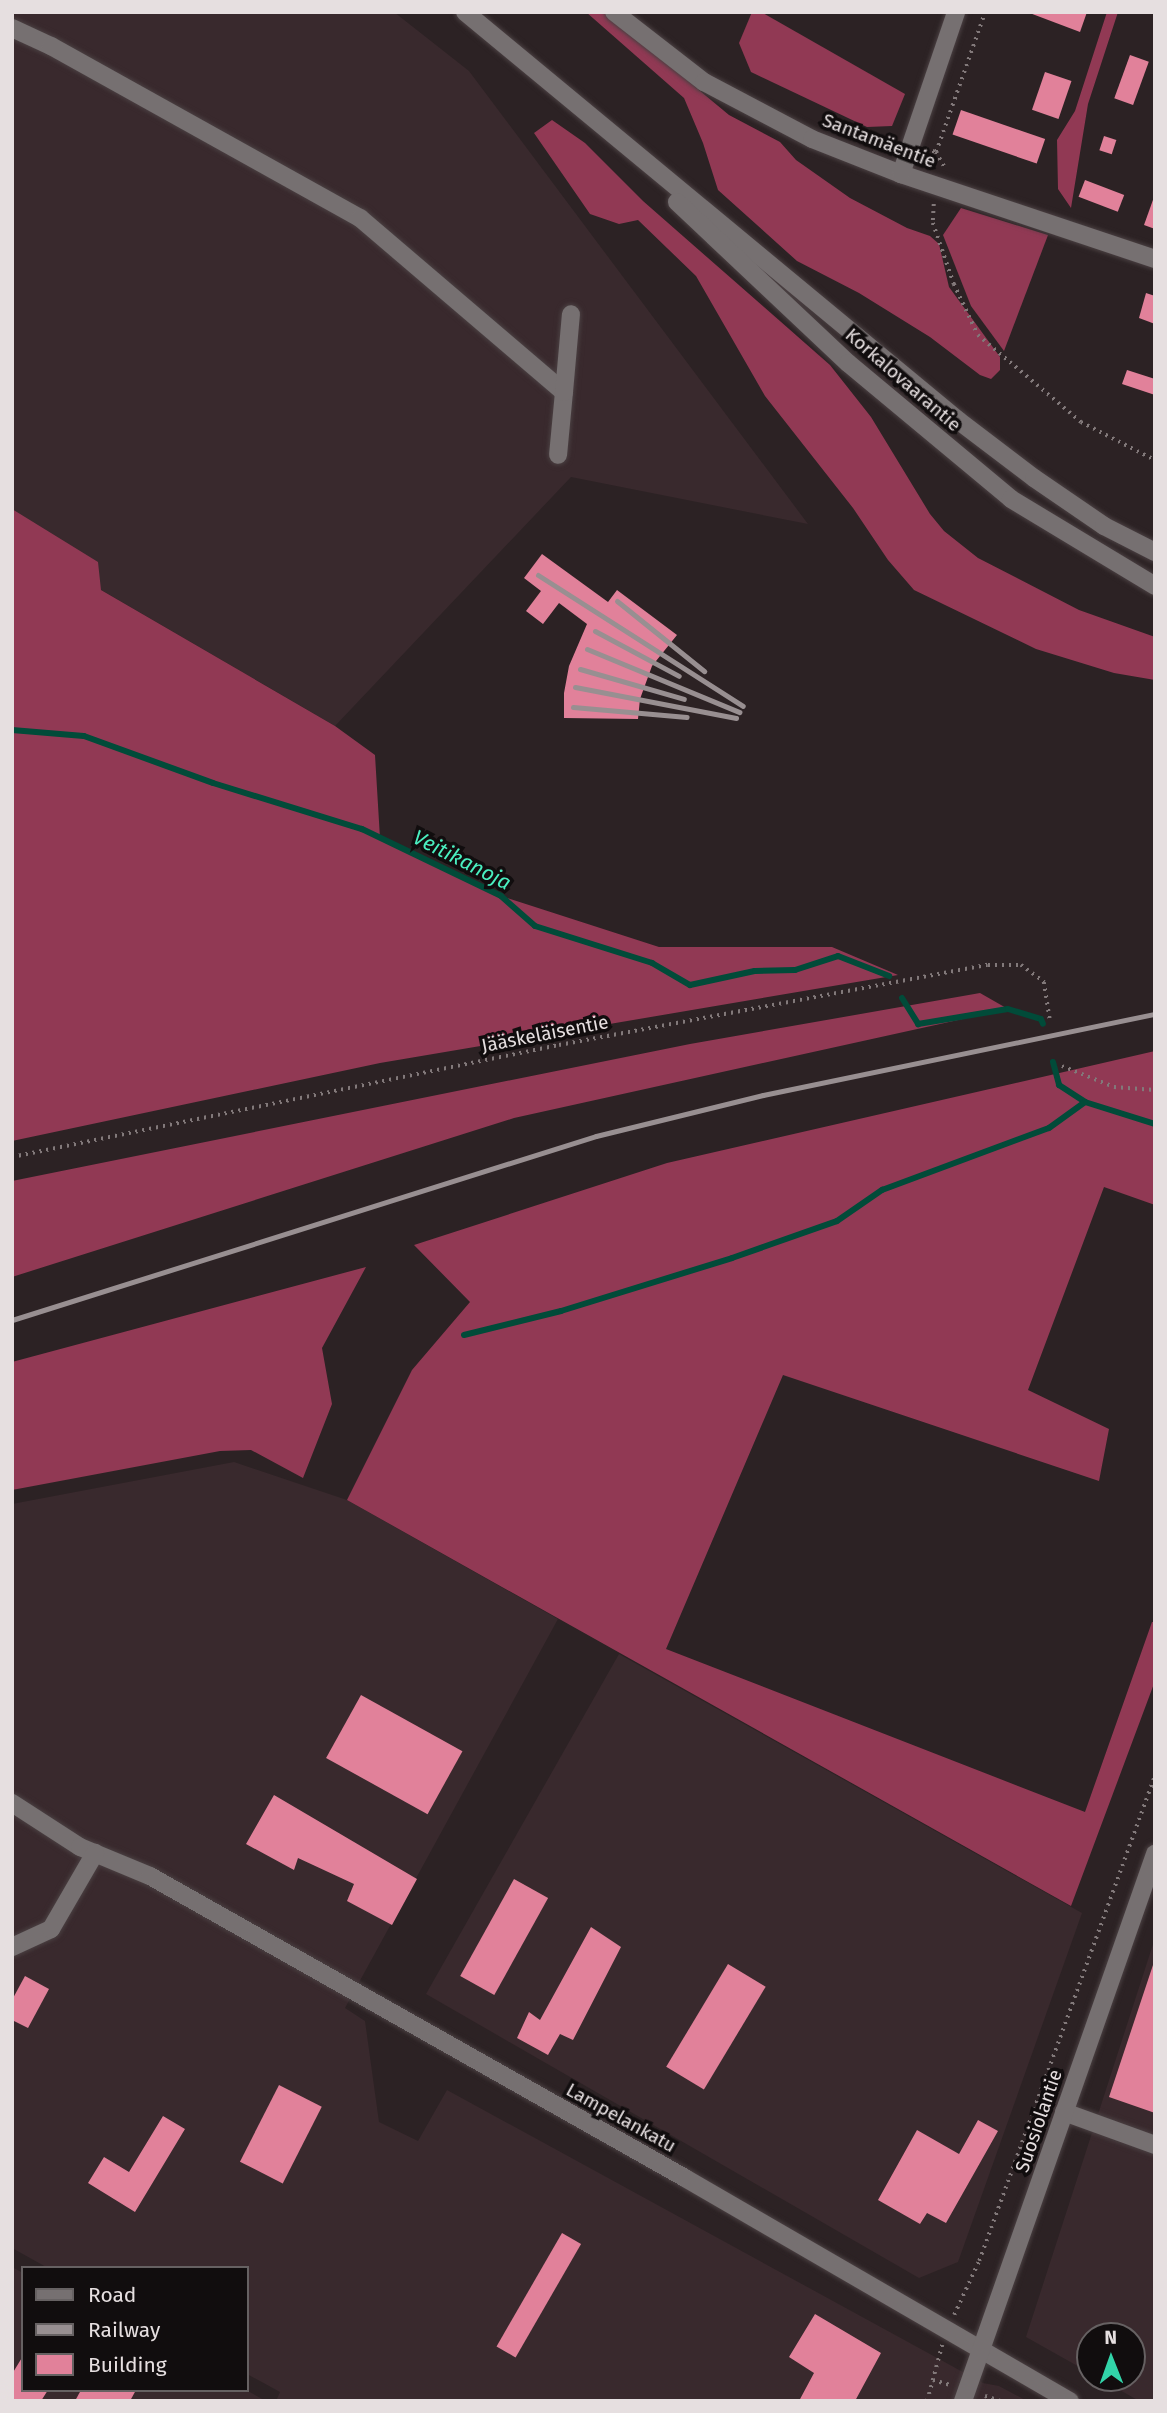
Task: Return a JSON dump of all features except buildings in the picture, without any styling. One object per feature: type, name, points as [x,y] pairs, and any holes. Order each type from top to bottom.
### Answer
[{"type":"street","name":"Korkalovaarantie","points":[[465,12],[959,421],[1034,478],[1104,526],[1155,552]]},
{"type":"street","name":"Santamäentie","points":[[614,12],[704,82],[812,139],[901,174],[1155,259]]},
{"type":"street","points":[[901,174],[956,12]]},
{"type":"street","points":[[12,28],[63,52],[360,218],[564,392]]},
{"type":"street","name":"Korkalovaarantie","points":[[655,170],[683,208],[848,363],[1011,499],[1155,586]]},
{"type":"street","points":[[558,455],[571,314]]},
{"type":"street","name":"Lampelankatu","points":[[12,1803],[80,1847],[150,1876],[685,2178],[981,2352],[1070,2401]]},
{"type":"street","points":[[12,1947],[51,1929],[95,1853]]},
{"type":"street","name":"Suosiolantie","points":[[963,2401],[1155,1854]]},
{"type":"street","points":[[1064,2112],[1155,2145]]},
{"type":"path","points":[[936,152],[985,12]]},
{"type":"path","points":[[867,144],[896,141],[936,152],[945,169],[955,176]]},
{"type":"path","points":[[940,187],[931,211],[933,223],[954,284],[978,335],[1081,422],[1155,460]]},
{"type":"path","name":"Jääskeläisentie","points":[[12,1157],[559,1045],[988,965],[1021,965],[1044,982],[1050,1019]]},
{"type":"path","points":[[1062,1066],[1114,1087],[1155,1090]]},
{"type":"path","points":[[927,2401],[947,2331],[979,2260],[1155,1775]]},
{"type":"shaded area","points":[[12,12],[394,12],[469,71],[808,524],[571,477],[335,726],[12,538]]},
{"type":"shaded area","points":[[586,12],[605,12],[729,115],[780,142],[796,160],[850,198],[907,228],[930,236],[939,244],[949,287],[1000,357],[1000,370],[991,379],[980,375],[930,337],[859,293],[797,261],[718,190],[703,143],[684,98]]},
{"type":"shaded area","points":[[752,12],[761,12],[905,94],[892,126],[867,127],[751,72],[739,43]]},
{"type":"shaded area","points":[[1107,12],[1118,12],[1088,104],[1071,208],[1058,189],[1057,140],[1075,111]]},
{"type":"shaded area","points":[[552,120],[585,143],[643,201],[830,365],[871,417],[930,514],[944,531],[978,558],[1079,610],[1155,637],[1155,680],[1114,673],[1036,649],[914,590],[888,560],[853,508],[765,396],[696,276],[638,220],[619,224],[590,214],[534,133]]},
{"type":"shaded area","points":[[961,208],[1048,235],[1004,351],[971,306],[943,235]]},
{"type":"shaded area","points":[[12,509],[98,562],[101,590],[335,726],[375,755],[380,838],[501,896],[659,947],[832,947],[898,975],[380,1063],[12,1141]]},
{"type":"shaded area","points":[[980,993],[1008,1009],[514,1118],[12,1277],[12,1181],[690,1044]]},
{"type":"shaded area","points":[[1155,1051],[1155,1205],[1104,1187],[1028,1390],[1109,1429],[1099,1481],[783,1375],[666,1649],[1085,1812],[1152,1622],[1155,1622],[1155,1681],[1071,1906],[347,1500],[412,1370],[470,1302],[414,1245],[667,1163]]},
{"type":"shaded area","points":[[366,1267],[322,1348],[332,1404],[303,1478],[251,1450],[220,1451],[12,1490],[12,1362]]},
{"type":"shaded area","points":[[234,1462],[347,1500],[558,1619],[345,2008],[365,2021],[379,2122],[418,2141],[447,2090],[983,2383],[999,2386],[1027,2401],[991,2401],[994,2394],[989,2401],[276,2401],[280,2392],[248,2375],[248,2266],[44,2266],[12,2248],[12,1504]]},
{"type":"shaded area","points":[[619,1654],[1082,1913],[958,2262],[919,2278],[426,1994]]},
{"type":"shaded area","points":[[1155,1938],[1155,2401],[1139,2401],[1123,2392],[1146,2392],[1146,2322],[1076,2322],[1076,2365],[1026,2337]]},
{"type":"shaded area","points":[[12,2267],[21,2272],[21,2392],[248,2391],[266,2401],[12,2401]]},
{"type":"waterway","name":"Veitikanoja","points":[[12,730],[84,736],[213,783],[362,829],[501,896],[535,926],[652,963],[690,985],[755,971],[795,970],[838,956],[889,976]]},
{"type":"waterway","name":"Veitikanoja","points":[[902,998],[918,1024],[1008,1009],[1041,1019],[1043,1024]]},
{"type":"waterway","name":"Veitikanoja","points":[[1053,1062],[1059,1085],[1085,1102],[1155,1124]]},
{"type":"waterway","points":[[464,1335],[561,1311],[732,1258],[837,1221],[882,1190],[1049,1128],[1085,1102]]},
{"type":"railway","points":[[538,575],[743,706]]},
{"type":"railway","points":[[617,601],[704,671]]},
{"type":"railway","points":[[595,631],[679,676]]},
{"type":"railway","points":[[587,649],[739,712]]},
{"type":"railway","points":[[580,669],[684,699]]},
{"type":"railway","points":[[575,687],[736,718]]},
{"type":"railway","points":[[573,707],[687,717]]},
{"type":"railway","points":[[12,1320],[596,1136],[763,1095],[1155,1014]]}]
